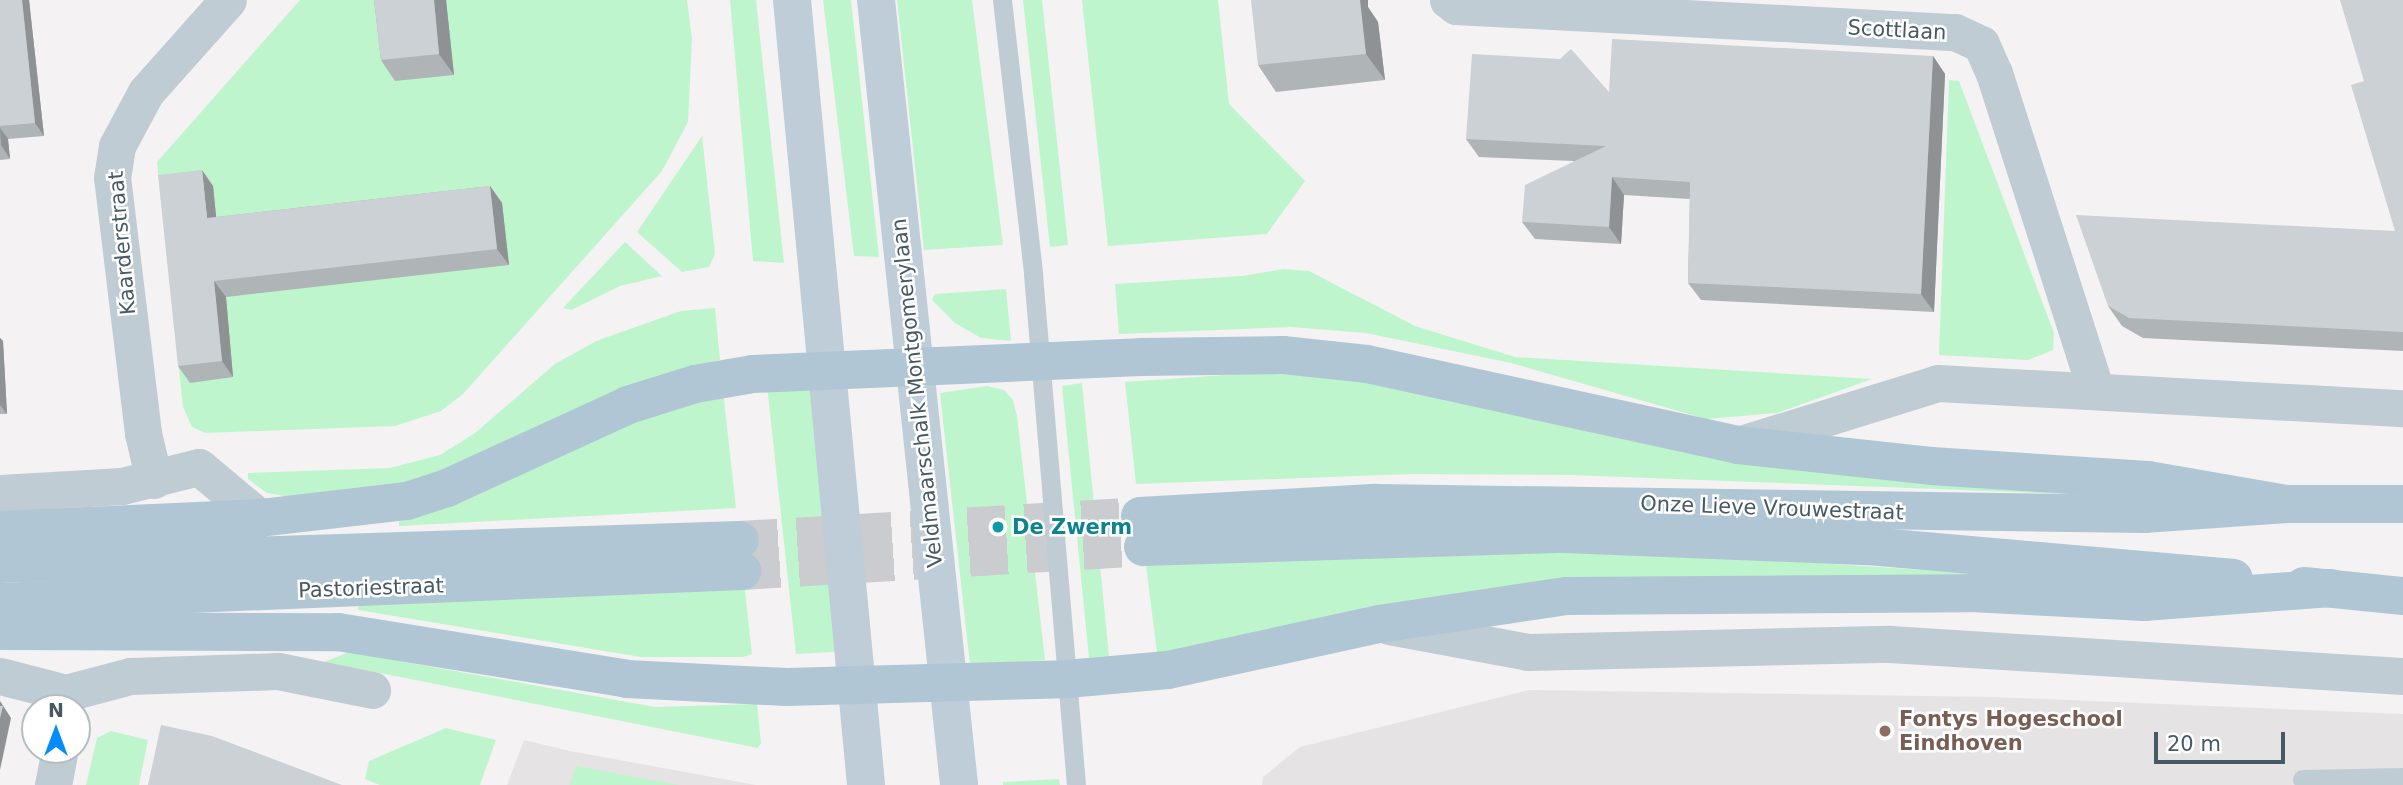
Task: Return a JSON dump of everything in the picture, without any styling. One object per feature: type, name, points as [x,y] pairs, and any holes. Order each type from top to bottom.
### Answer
[{"type":"main road","points":[[792,0],[829,369],[866,785]]},
{"type":"main road","name":"Veldmaarschalk Montgomerylaan","points":[[876,0],[959,785]]},
{"type":"main road","points":[[0,530],[260,518],[407,501],[447,488],[628,405],[673,391],[754,374],[1040,361],[1283,355],[1367,364],[1738,445],[1930,466],[2148,480],[2287,504]]},
{"type":"main road","name":"Onze Lieve Vrouwestraat","points":[[2403,504],[2287,504],[2131,514],[1376,503],[1142,531],[1565,534],[1868,546],[2403,596]]},
{"type":"main road","name":"Pastoriestraat","points":[[0,564],[741,556],[0,602]]},
{"type":"main road","points":[[0,631],[338,632],[627,679],[787,687],[1067,679],[1168,670],[1379,624],[1567,596],[1971,593],[2144,602],[2330,588]]},
{"type":"street","name":"Kaarderstraat","points":[[153,480],[142,433],[112,178],[117,146],[146,92],[228,0]]},
{"type":"street","name":"Scottlaan","points":[[1448,0],[1456,6],[1955,32],[1980,44],[1994,73],[2096,391]]},
{"type":"street","points":[[1738,445],[1938,383],[2403,408]]},
{"type":"street","points":[[0,493],[122,486],[200,467],[260,518]]},
{"type":"street","points":[[1379,624],[1528,652],[1890,644],[2403,676]]},
{"type":"street","name":"Pastoriestraat","points":[[278,671],[338,632]]},
{"type":"street","points":[[84,694],[130,677],[278,671],[372,690]]},
{"type":"street","points":[[0,676],[47,694]]},
{"type":"street","points":[[53,785],[57,764]]},
{"type":"lane","points":[[1002,0],[1040,361],[1076,785]]},
{"type":"lane","points":[[2302,779],[2403,777]]},
{"type":"shaded area","name":"Fontys Hogeschool Eindhoven","points":[[1529,690],[1994,697],[2403,714],[2403,785],[1262,785],[1263,777],[1300,747]]},
{"type":"shaded area","points":[[524,740],[570,751],[756,785],[507,785]]},
{"type":"green space","points":[[300,0],[687,0],[692,39],[688,122],[662,171],[463,394],[441,411],[395,426],[205,433],[192,427],[183,407],[157,162]]},
{"type":"green space","points":[[730,0],[756,0],[784,263],[753,261]]},
{"type":"green space","points":[[823,0],[851,0],[879,257],[854,256]]},
{"type":"green space","points":[[897,0],[972,0],[1003,245],[924,250]]},
{"type":"green space","points":[[1023,0],[1042,0],[1068,245],[1050,247]]},
{"type":"green space","points":[[1082,0],[1218,0],[1229,104],[1305,181],[1267,234],[1108,246]]},
{"type":"green space","points":[[1949,80],[1959,81],[2054,333],[2053,350],[2028,360],[1939,355]]},
{"type":"green space","points":[[702,136],[715,254],[709,267],[682,272],[637,232]]},
{"type":"green space","points":[[625,242],[662,276],[620,286],[571,310],[563,308]]},
{"type":"green space","points":[[1283,269],[1309,271],[1415,326],[1515,357],[1872,379],[1777,413],[1706,419],[1511,363],[1366,333],[1291,327],[1119,334],[1115,284],[1242,276]]},
{"type":"green space","points":[[1006,289],[1011,341],[981,338],[955,323],[932,300],[935,294]]},
{"type":"green space","points":[[715,308],[720,360],[674,372],[444,476],[301,499],[267,493],[248,479],[248,473],[390,468],[440,455],[475,433],[555,364],[596,341],[681,311]]},
{"type":"green space","points":[[1255,373],[1323,376],[2144,497],[1571,475],[1411,474],[1136,484],[1125,382]]},
{"type":"green space","points":[[1082,383],[1109,656],[1089,658],[1062,386]]},
{"type":"green space","points":[[767,385],[817,391],[843,643],[833,652],[796,654]]},
{"type":"green space","points":[[987,386],[1004,390],[1013,400],[1017,416],[1045,660],[970,665],[940,393]]},
{"type":"green space","points":[[723,391],[736,508],[399,526],[399,517],[590,433]]},
{"type":"green space","points":[[1450,548],[1701,555],[2147,585],[1537,587],[1157,653],[1145,557]]},
{"type":"green space","points":[[744,582],[752,654],[743,657],[641,657],[358,610],[358,603]]},
{"type":"green space","points":[[349,652],[655,707],[757,704],[761,743],[758,748],[324,662]]},
{"type":"green space","points":[[446,728],[496,740],[480,785],[380,785],[365,779],[369,761]]},
{"type":"green space","points":[[111,731],[148,740],[139,785],[86,785],[97,738]]},
{"type":"green space","points":[[576,766],[679,785],[569,785]]},
{"type":"green space","points":[[1059,779],[1060,785],[1003,785],[1003,782]]},
{"type":"building","points":[[0,0],[22,0],[35,123],[0,126]]},
{"type":"building","points":[[374,0],[434,0],[439,54],[381,60]]},
{"type":"building","points":[[1251,0],[1360,0],[1366,54],[1258,65]]},
{"type":"building","points":[[2340,0],[2403,0],[2403,332],[2129,318],[2108,306],[2076,215],[2395,231],[2351,85],[2364,81]]},
{"type":"building","points":[[1612,39],[1933,56],[1921,294],[1688,283],[1690,182],[1612,177],[1609,227],[1522,222],[1525,185],[1606,146],[1466,139],[1472,54],[1560,59],[1571,49],[1609,92]]},
{"type":"building","points":[[202,170],[207,218],[490,186],[497,249],[214,281],[222,361],[178,366],[158,175]]},
{"type":"building","points":[[161,725],[212,736],[342,785],[148,785]]},
{"type":"tunnel","points":[[740,540],[1140,516]]},
{"type":"tunnel","points":[[742,571],[1143,547]]},
{"type":"place","name":"De Zwerm","points":[[998,527]]},
{"type":"place","name":"Fontys Hogeschool Eindhoven","points":[[1885,731]]}]
